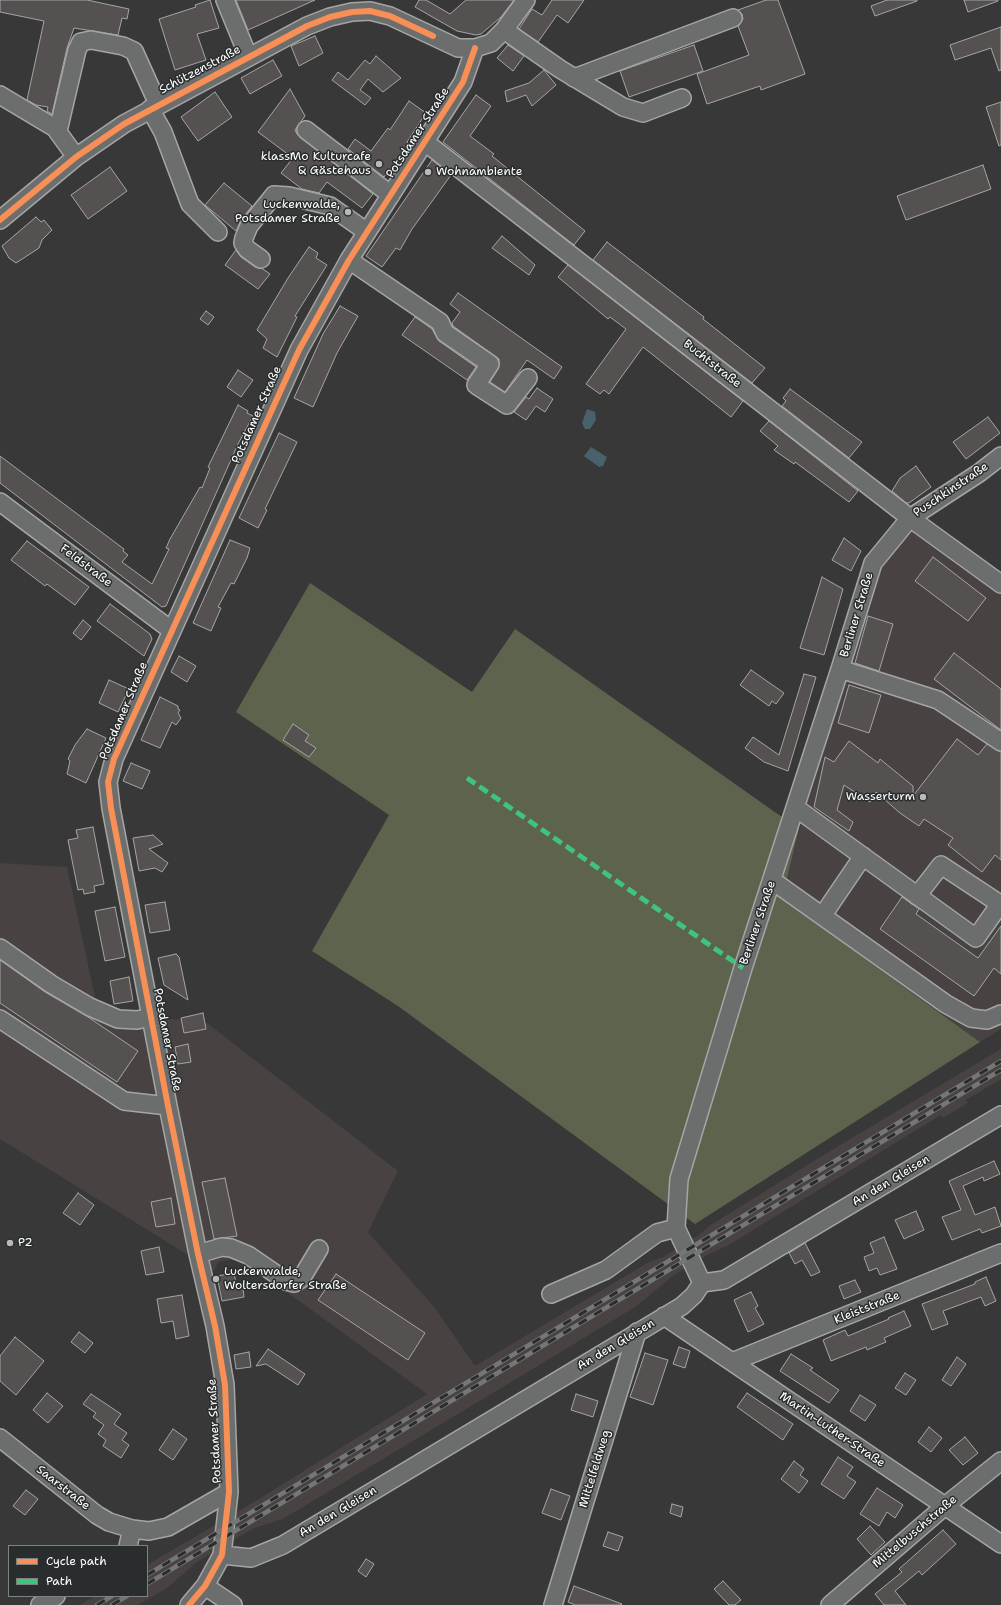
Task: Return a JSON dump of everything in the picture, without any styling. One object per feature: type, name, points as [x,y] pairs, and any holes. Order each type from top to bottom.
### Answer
[{"type":"street","points":[[225,0],[248,56]]},
{"type":"street","points":[[475,48],[491,43],[504,30],[526,0]]},
{"type":"street","name":"Schützenstraße","points":[[0,220],[76,157],[124,124],[248,56],[308,26],[330,17],[342,7],[352,12],[376,6],[396,19],[458,48],[475,48]]},
{"type":"street","points":[[574,78],[733,18]]},
{"type":"street","points":[[504,30],[574,78],[605,98],[623,107],[643,114],[682,98]]},
{"type":"street","points":[[58,131],[77,50],[81,42],[91,40],[123,46],[134,51],[190,204],[218,232]]},
{"type":"street","name":"Potsdamer Straße","points":[[219,1561],[230,1492],[225,1385],[215,1326],[198,1254],[168,1106],[111,808],[108,782],[114,759],[299,350],[349,260],[426,142],[463,82],[475,48]]},
{"type":"street","points":[[0,95],[58,131],[76,157]]},
{"type":"street","points":[[306,130],[391,195]]},
{"type":"street","name":"Buchtstraße","points":[[426,142],[910,518],[1001,584]]},
{"type":"street","points":[[261,259],[247,249],[243,243],[244,238],[249,226],[274,195],[289,196],[330,206],[367,232]]},
{"type":"street","points":[[349,260],[440,322],[445,333],[490,364],[476,385],[507,405],[528,378]]},
{"type":"street","name":"Puschkinstraße","points":[[873,563],[910,518],[979,473],[1001,456]]},
{"type":"street","name":"Feldstraße","points":[[0,502],[172,630]]},
{"type":"street","name":"Berliner Straße","points":[[702,1283],[676,1228],[679,1179],[743,968],[796,808],[873,563]]},
{"type":"street","points":[[840,670],[938,700],[1001,742]]},
{"type":"street","points":[[796,808],[917,896],[976,938],[1000,904],[941,865],[917,896]]},
{"type":"street","points":[[823,915],[863,856]]},
{"type":"street","points":[[772,881],[823,915],[946,1004],[971,1018],[987,1020],[1001,1014]]},
{"type":"street","points":[[0,948],[51,984],[90,1007],[118,1019],[137,1020],[152,1017]]},
{"type":"street","points":[[0,1019],[124,1101],[168,1106]]},
{"type":"street","name":"An den Gleisen","points":[[219,1561],[251,1558],[283,1545],[682,1306],[694,1295],[702,1283],[724,1280],[1001,1115]]},
{"type":"street","points":[[551,1294],[606,1270],[657,1233],[676,1228]]},
{"type":"street","points":[[198,1254],[222,1247],[231,1248],[248,1255],[286,1281],[294,1283],[301,1279],[319,1249]]},
{"type":"street","name":"Kleiststraße","points":[[732,1362],[1001,1253]]},
{"type":"street","name":"Martin-Luther-Straße","points":[[664,1316],[1001,1544]]},
{"type":"street","name":"Mittelfeldweg","points":[[553,1605],[638,1332]]},
{"type":"street","name":"Saarstraße","points":[[0,1438],[98,1515],[109,1522],[132,1529],[149,1531],[168,1527],[230,1492]]},
{"type":"street","name":"Mittelbuschstraße","points":[[830,1605],[945,1506],[1001,1461]]},
{"type":"street","points":[[128,1545],[132,1529]]},
{"type":"street","points":[[190,1605],[205,1586],[219,1561]]},
{"type":"street","points":[[205,1586],[233,1605]]},
{"type":"street","points":[[40,1605],[54,1597]]},
{"type":"shaded area","points":[[910,518],[1001,584],[1001,1029],[980,1042],[782,899],[840,669],[873,563]]},
{"type":"shaded area","points":[[0,863],[67,867],[98,1011],[207,1023],[398,1171],[368,1232],[435,1308],[475,1366],[649,1262],[663,1257],[700,1234],[709,1226],[830,1151],[1001,1049],[1001,1079],[966,1100],[968,1103],[943,1118],[941,1115],[727,1246],[711,1253],[674,1275],[635,1307],[283,1519],[254,1528],[197,1562],[167,1588],[138,1605],[80,1605],[93,1597],[148,1597],[148,1564],[254,1502],[427,1394],[240,1258],[218,1262],[214,1271],[0,1139]]},
{"type":"green space","points":[[310,583],[472,692],[515,629],[799,829],[782,899],[980,1042],[695,1224],[398,1006],[312,951],[389,815],[236,712]]},
{"type":"water","points":[[587,409],[595,412],[596,420],[590,429],[585,429],[582,423]]},
{"type":"water","points":[[591,447],[607,457],[603,466],[599,467],[584,456]]},
{"type":"building","points":[[0,0],[87,0],[129,9],[127,19],[122,18],[118,35],[74,28],[67,48],[52,114],[47,111],[48,107],[36,105],[27,100],[44,21],[0,12]]},
{"type":"building","points":[[210,0],[219,28],[197,34],[206,60],[175,70],[159,19],[196,7],[195,5]]},
{"type":"building","points":[[236,0],[315,0],[248,30]]},
{"type":"building","points":[[419,0],[426,0],[450,14],[466,0],[514,0],[501,17],[481,34],[476,35],[457,31],[415,7]]},
{"type":"building","points":[[552,0],[584,0],[568,23],[557,15],[538,42],[519,29],[532,9],[542,15]]},
{"type":"building","points":[[766,0],[778,0],[805,74],[761,90],[760,86],[707,104],[697,74],[749,55],[738,26],[743,19],[742,14],[738,10]]},
{"type":"building","points":[[887,0],[917,1],[875,16],[871,6]]},
{"type":"building","points":[[964,0],[998,0],[998,1],[968,12]]},
{"type":"building","points":[[1001,27],[1001,70],[999,71],[991,48],[955,60],[950,45]]},
{"type":"building","points":[[315,36],[323,53],[299,66],[291,46]]},
{"type":"building","points":[[508,45],[524,56],[513,71],[497,58]]},
{"type":"building","points":[[694,45],[703,71],[629,97],[620,71]]},
{"type":"building","points":[[376,56],[401,78],[383,92],[368,79],[360,90],[371,98],[365,105],[332,80],[338,72],[348,80],[365,60],[370,64]]},
{"type":"building","points":[[273,60],[282,76],[250,94],[241,78]]},
{"type":"building","points":[[544,70],[556,85],[532,106],[526,95],[507,102],[505,91],[529,83]]},
{"type":"building","points":[[290,89],[305,116],[295,130],[297,134],[373,194],[362,208],[327,182],[319,193],[302,189],[281,173],[293,158],[258,132]]},
{"type":"building","points":[[215,92],[232,117],[198,141],[181,117]]},
{"type":"building","points":[[476,95],[491,106],[470,136],[494,154],[492,156],[585,231],[574,245],[443,142]]},
{"type":"building","points":[[409,101],[426,113],[407,142],[409,144],[384,177],[348,149],[355,139],[371,151],[388,128],[390,130]]},
{"type":"building","points":[[1001,102],[1001,145],[999,146],[986,107]]},
{"type":"building","points":[[432,160],[451,175],[412,229],[400,250],[396,248],[382,267],[366,256]]},
{"type":"building","points":[[983,165],[991,189],[906,220],[897,196]]},
{"type":"building","points":[[110,167],[127,191],[88,219],[71,195]]},
{"type":"building","points":[[224,183],[252,206],[241,220],[236,231],[205,205]]},
{"type":"building","points":[[36,217],[41,222],[44,220],[52,230],[42,240],[39,248],[16,263],[9,258],[2,246]]},
{"type":"building","points":[[502,236],[535,265],[529,275],[492,248]]},
{"type":"building","points":[[607,242],[704,317],[703,319],[765,368],[752,383],[593,260]]},
{"type":"building","points":[[309,247],[318,253],[316,258],[327,265],[295,316],[297,317],[277,357],[263,348],[267,339],[257,330],[288,278]]},
{"type":"building","points":[[236,250],[241,257],[255,267],[263,269],[270,274],[258,289],[225,265]]},
{"type":"building","points":[[568,265],[743,401],[731,417],[643,347],[609,394],[604,390],[600,394],[586,384],[626,329],[610,317],[608,319],[558,277]]},
{"type":"building","points":[[458,293],[562,367],[554,379],[527,360],[505,392],[490,382],[498,369],[499,359],[453,326],[452,323],[460,312],[450,304]]},
{"type":"building","points":[[340,306],[358,316],[337,353],[313,407],[294,398],[323,334]]},
{"type":"building","points":[[206,311],[214,317],[208,325],[200,319]]},
{"type":"building","points":[[415,317],[432,329],[439,341],[476,367],[467,380],[402,335]]},
{"type":"building","points":[[238,370],[253,380],[241,397],[227,387]]},
{"type":"building","points":[[537,388],[553,399],[545,412],[536,406],[526,420],[514,412],[526,397],[529,399]]},
{"type":"building","points":[[790,389],[862,442],[849,458],[782,406],[786,401],[783,398]]},
{"type":"building","points":[[238,405],[253,416],[238,444],[166,606],[162,607],[0,483],[0,456],[124,549],[123,551],[128,555],[122,562],[152,584],[169,549],[166,548],[170,539],[200,487],[202,488],[210,468],[208,467]]},
{"type":"building","points":[[988,417],[1000,433],[966,459],[953,442]]},
{"type":"building","points":[[769,421],[858,491],[849,502],[795,462],[794,464],[774,450],[778,446],[760,431]]},
{"type":"building","points":[[279,433],[297,442],[265,509],[267,510],[258,528],[239,518]]},
{"type":"building","points":[[916,466],[931,487],[909,503],[906,503],[892,491],[900,478]]},
{"type":"building","points":[[844,538],[861,551],[851,571],[832,560]]},
{"type":"building","points":[[230,540],[250,548],[247,558],[234,584],[231,583],[218,607],[221,608],[211,631],[193,623]]},
{"type":"building","points":[[27,541],[89,587],[75,605],[47,584],[45,586],[11,560]]},
{"type":"building","points":[[933,557],[986,598],[968,621],[915,581]]},
{"type":"building","points":[[822,577],[843,589],[824,655],[800,648]]},
{"type":"building","points":[[110,604],[150,634],[152,639],[144,656],[97,621]]},
{"type":"building","points":[[868,616],[893,624],[879,671],[855,663]]},
{"type":"building","points":[[83,620],[91,627],[81,640],[73,633]]},
{"type":"building","points":[[954,653],[1001,689],[1001,730],[934,679]]},
{"type":"building","points":[[179,656],[196,666],[187,682],[171,672]]},
{"type":"building","points":[[751,670],[784,693],[776,704],[772,701],[769,706],[740,685]]},
{"type":"building","points":[[804,674],[816,677],[788,771],[764,762],[745,748],[753,737],[779,755]]},
{"type":"building","points":[[109,680],[129,689],[118,712],[99,703]]},
{"type":"building","points":[[849,685],[881,695],[869,733],[838,723]]},
{"type":"building","points":[[160,697],[178,706],[178,709],[180,710],[178,713],[181,718],[176,725],[172,722],[160,748],[141,740]]},
{"type":"building","points":[[293,724],[309,735],[305,741],[316,748],[309,757],[283,740]]},
{"type":"building","points":[[87,729],[106,738],[86,783],[67,774],[70,761],[68,759],[75,745]]},
{"type":"building","points":[[957,739],[978,755],[987,744],[1001,752],[1001,860],[995,855],[982,872],[948,845],[953,838],[924,819],[919,826],[900,813],[876,792],[870,802],[844,785],[837,810],[853,822],[849,831],[814,807],[825,757],[834,762],[849,741],[878,763],[880,759],[913,786],[913,796]]},
{"type":"building","points":[[131,763],[150,771],[142,789],[123,781]]},
{"type":"building","points":[[93,827],[104,884],[94,886],[95,892],[84,894],[83,889],[78,890],[68,840],[78,838],[76,830]]},
{"type":"building","points":[[153,835],[163,844],[149,849],[168,863],[162,872],[155,868],[139,871],[133,838]]},
{"type":"building","points":[[902,897],[919,909],[916,914],[978,958],[1001,926],[1001,974],[994,968],[974,996],[880,929]]},
{"type":"building","points":[[165,902],[170,930],[150,933],[145,905]]},
{"type":"building","points":[[115,907],[125,957],[105,961],[95,911]]},
{"type":"building","points":[[176,954],[179,957],[188,1000],[164,985],[158,958]]},
{"type":"building","points":[[0,960],[45,992],[88,1017],[138,1051],[117,1082],[0,1003]]},
{"type":"building","points":[[129,977],[133,1001],[114,1004],[110,981]]},
{"type":"building","points":[[203,1013],[206,1029],[184,1033],[181,1018]]},
{"type":"building","points":[[188,1044],[191,1062],[178,1064],[175,1047]]},
{"type":"building","points":[[994,1161],[1000,1174],[984,1181],[983,1177],[963,1186],[975,1215],[995,1207],[1001,1226],[982,1233],[980,1229],[952,1240],[942,1217],[961,1210],[949,1181]]},
{"type":"building","points":[[225,1178],[237,1236],[214,1239],[202,1182]]},
{"type":"building","points":[[78,1193],[94,1205],[80,1225],[63,1213]]},
{"type":"building","points":[[171,1198],[175,1224],[156,1227],[151,1202]]},
{"type":"building","points":[[916,1211],[924,1230],[904,1239],[895,1220]]},
{"type":"building","points":[[884,1237],[897,1269],[880,1275],[877,1268],[869,1271],[864,1257],[874,1253],[870,1243]]},
{"type":"building","points":[[805,1243],[820,1272],[811,1276],[802,1260],[795,1264],[789,1253]]},
{"type":"building","points":[[159,1247],[164,1272],[146,1275],[141,1251]]},
{"type":"building","points":[[234,1273],[237,1288],[243,1288],[244,1297],[222,1301],[217,1276]]},
{"type":"building","points":[[336,1274],[425,1333],[408,1360],[318,1300]]},
{"type":"building","points":[[986,1277],[996,1301],[985,1306],[981,1297],[943,1311],[948,1324],[932,1330],[922,1304],[975,1284],[975,1282]]},
{"type":"building","points":[[855,1280],[861,1292],[844,1299],[839,1286]]},
{"type":"building","points":[[751,1292],[758,1306],[755,1308],[764,1324],[748,1332],[734,1300]]},
{"type":"building","points":[[182,1295],[189,1336],[176,1339],[173,1321],[161,1323],[157,1299]]},
{"type":"building","points":[[904,1311],[911,1326],[884,1338],[886,1342],[867,1350],[866,1347],[831,1361],[823,1340],[845,1330],[848,1336]]},
{"type":"building","points":[[79,1332],[93,1343],[85,1353],[71,1342]]},
{"type":"building","points":[[15,1337],[44,1361],[16,1395],[0,1381],[0,1356]]},
{"type":"building","points":[[679,1347],[690,1351],[685,1368],[673,1364]]},
{"type":"building","points":[[268,1349],[305,1374],[298,1385],[266,1364],[256,1366]]},
{"type":"building","points":[[249,1352],[251,1367],[236,1369],[234,1355]]},
{"type":"building","points":[[645,1353],[668,1360],[653,1405],[630,1397]]},
{"type":"building","points":[[791,1354],[813,1368],[810,1370],[839,1390],[829,1403],[780,1371]]},
{"type":"building","points":[[957,1357],[966,1364],[951,1386],[942,1380]]},
{"type":"building","points":[[905,1373],[916,1380],[906,1395],[895,1388]]},
{"type":"building","points":[[47,1393],[63,1406],[48,1423],[33,1410]]},
{"type":"building","points":[[747,1393],[793,1424],[783,1440],[737,1407]]},
{"type":"building","points":[[91,1394],[121,1414],[114,1424],[127,1433],[122,1440],[129,1445],[121,1458],[103,1446],[106,1440],[98,1434],[104,1425],[93,1417],[96,1413],[83,1404]]},
{"type":"building","points":[[576,1394],[598,1401],[593,1417],[571,1410]]},
{"type":"building","points":[[860,1395],[876,1405],[865,1421],[850,1411]]},
{"type":"building","points":[[929,1427],[942,1438],[931,1452],[918,1442]]},
{"type":"building","points":[[173,1429],[187,1439],[173,1460],[159,1450]]},
{"type":"building","points":[[965,1437],[978,1453],[963,1465],[949,1450]]},
{"type":"building","points":[[838,1457],[853,1467],[847,1476],[856,1482],[844,1499],[821,1484]]},
{"type":"building","points":[[794,1461],[804,1469],[800,1475],[808,1481],[799,1493],[781,1479]]},
{"type":"building","points":[[877,1488],[903,1505],[895,1518],[887,1512],[879,1526],[860,1514]]},
{"type":"building","points":[[551,1489],[570,1496],[561,1520],[542,1513]]},
{"type":"building","points":[[26,1490],[38,1499],[25,1515],[13,1506]]},
{"type":"building","points":[[672,1504],[683,1507],[681,1517],[670,1513]]},
{"type":"building","points":[[870,1526],[885,1542],[871,1555],[857,1539]]},
{"type":"building","points":[[943,1530],[956,1544],[922,1575],[919,1571],[895,1591],[906,1605],[884,1605],[875,1594],[902,1572],[899,1569]]},
{"type":"building","points":[[608,1532],[623,1537],[618,1551],[603,1546]]},
{"type":"building","points":[[366,1559],[374,1564],[366,1577],[358,1571]]},
{"type":"building","points":[[723,1581],[741,1600],[735,1605],[729,1605],[714,1589]]},
{"type":"building","points":[[574,1586],[622,1604],[575,1605],[568,1602]]},
{"type":"railway","points":[[148,1574],[1001,1061]]},
{"type":"railway","points":[[148,1583],[1001,1070]]},
{"type":"railway","points":[[97,1605],[110,1597]]},
{"type":"railway","points":[[112,1605],[125,1597]]},
{"type":"marked path","points":[[467,778],[743,968]]},
{"type":"cycle path","points":[[0,220],[76,157],[124,124],[307,26],[330,17],[352,12],[370,11],[390,16],[433,36]]},
{"type":"cycle path","points":[[189,1605],[205,1586],[222,1555],[229,1492],[225,1385],[215,1326],[198,1254],[168,1106],[111,808],[108,782],[114,759],[299,350],[349,260],[463,82],[475,48]]},
{"type":"place","name":"klassMo Kulturcafe & Gästehaus","points":[[379,164]]},
{"type":"place","name":"Wohnambiente","points":[[428,172]]},
{"type":"place","name":"Luckenwalde, Potsdamer Straße","points":[[348,212]]},
{"type":"place","name":"Wasserturm","points":[[923,797]]},
{"type":"place","name":"P2","points":[[10,1243]]},
{"type":"place","name":"Luckenwalde, Woltersdorfer Straße","points":[[216,1279]]}]
